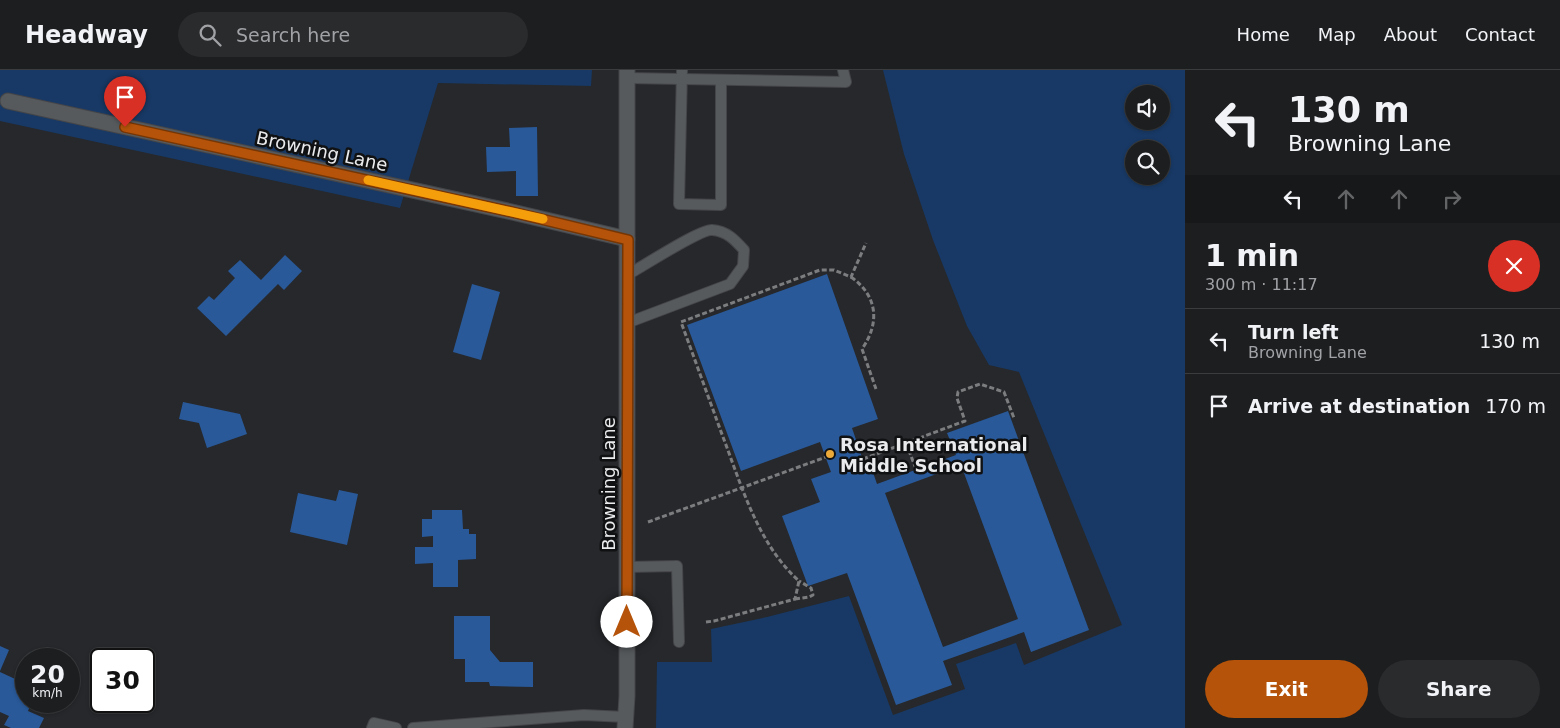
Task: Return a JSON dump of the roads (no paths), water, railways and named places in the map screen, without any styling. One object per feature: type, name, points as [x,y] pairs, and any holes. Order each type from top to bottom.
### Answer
[{"type":"street","name":"Browning Lane","points":[[625,722],[627,696],[627,74]]},
{"type":"street","name":"Browning Lane","points":[[8,101],[512,212],[628,240]]},
{"type":"lane","points":[[627,74],[682,75],[722,80],[846,82],[843,70]]},
{"type":"lane","points":[[682,75],[679,204],[720,205],[722,80]]},
{"type":"lane","points":[[627,323],[730,284],[743,266],[744,250],[729,235],[711,230],[694,236],[628,276]]},
{"type":"lane","points":[[627,566],[677,566],[679,642]]},
{"type":"lane","points":[[413,728],[584,716],[625,722]]},
{"type":"lane","points":[[372,728],[374,723],[396,728]]},
{"type":"place","name":"Rosa International Middle School","points":[[830,454]]}]
